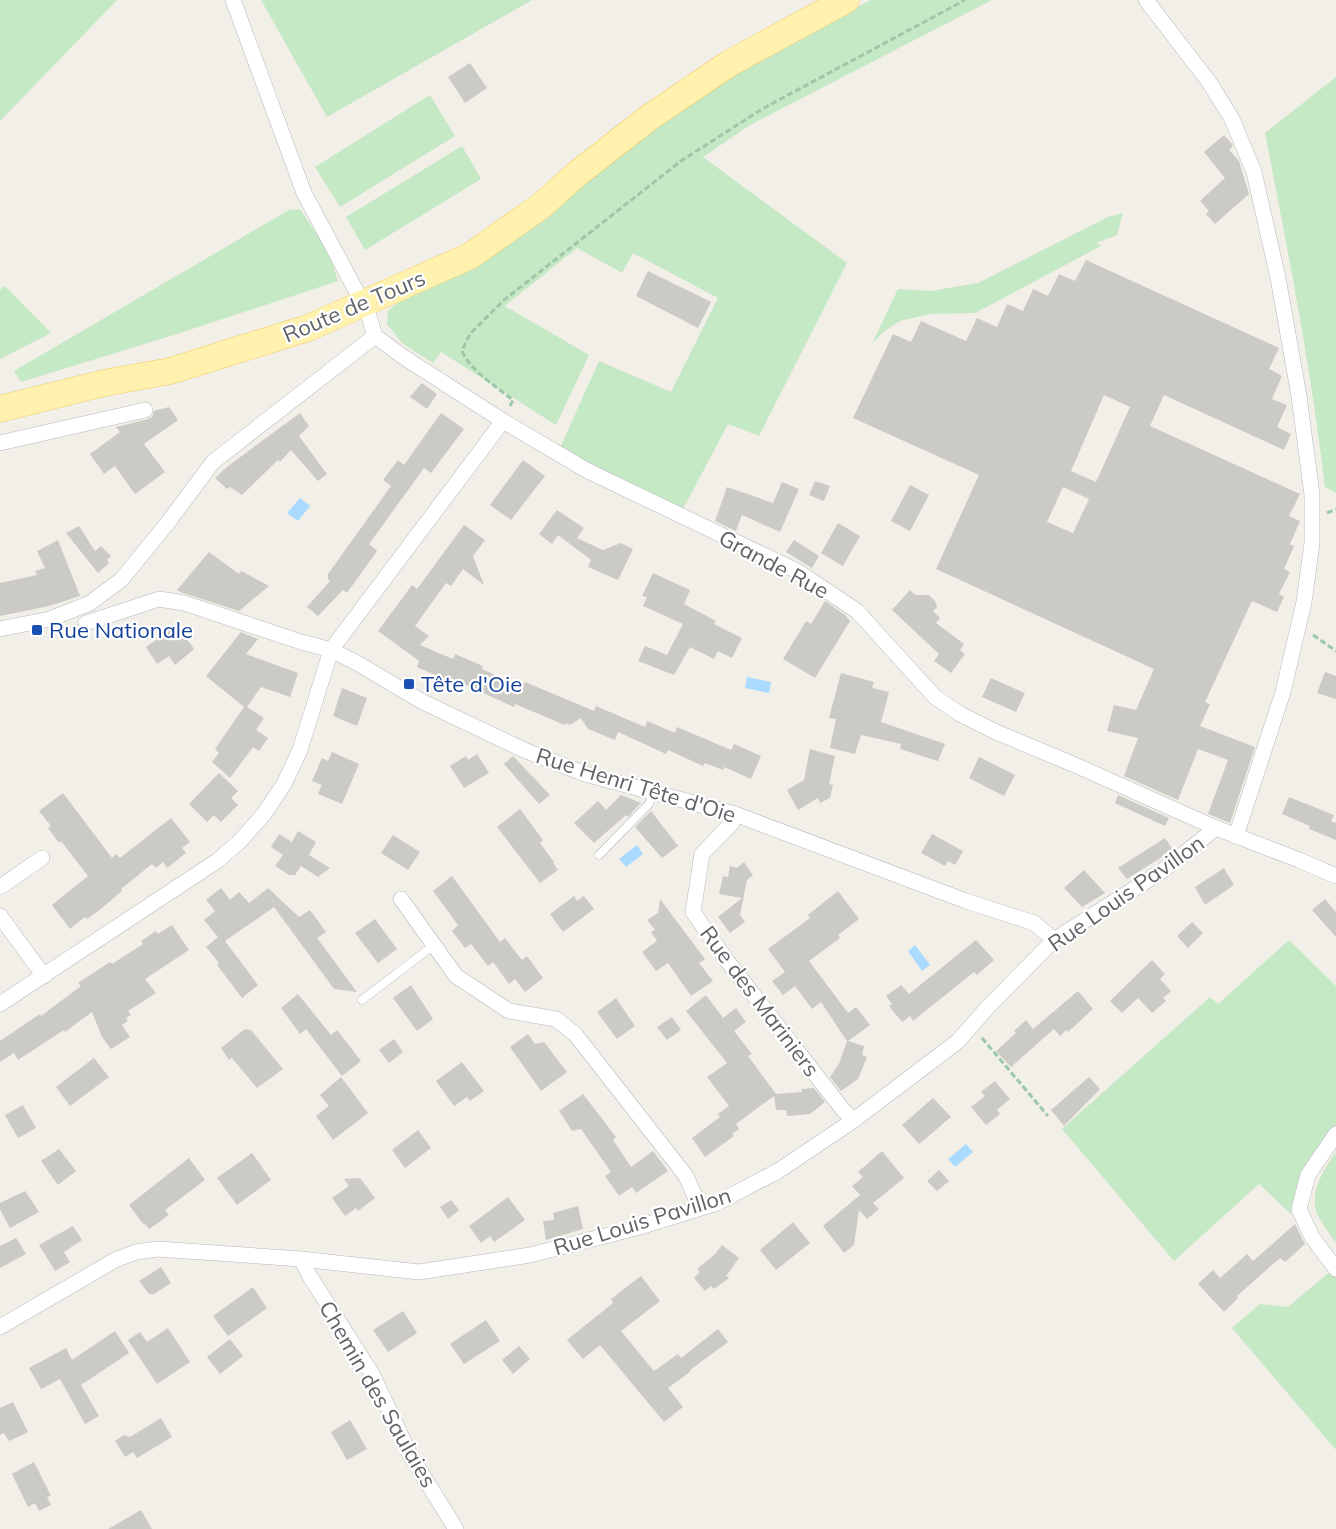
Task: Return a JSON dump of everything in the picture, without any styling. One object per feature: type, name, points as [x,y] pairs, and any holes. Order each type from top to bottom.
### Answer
[{"type":"main road","name":"Route de Tours","points":[[0,409],[104,383],[281,321],[360,298],[578,173],[650,117],[730,63],[846,0]]},
{"type":"street","points":[[0,629],[50,619],[90,603],[121,580],[213,462],[375,336],[360,298],[304,193],[233,0]]},
{"type":"street","points":[[1146,0],[1209,82],[1232,119],[1254,171],[1278,278],[1299,396],[1312,495],[1312,543],[1304,602],[1283,692],[1236,836]]},
{"type":"street","name":"Grande Rue","points":[[375,336],[503,421],[599,477],[797,571],[813,581],[857,611],[935,697],[960,714],[1216,828],[1336,876]]},
{"type":"street","points":[[0,443],[145,410]]},
{"type":"street","points":[[0,1004],[217,861],[240,842],[264,814],[284,784],[300,750],[331,650],[503,421]]},
{"type":"street","name":"Rue Henri Tête d'Oie","points":[[86,623],[159,599],[184,603],[262,630],[331,650],[433,707],[524,750],[585,774],[735,814],[966,901],[1034,923],[1054,940]]},
{"type":"street","name":"Rue des Mariniers","points":[[735,814],[732,823],[702,854],[693,912],[844,1111],[854,1120]]},
{"type":"street","name":"Rue Louis Pavillon","points":[[0,1327],[115,1260],[136,1252],[158,1249],[301,1258],[419,1272],[530,1255],[636,1228],[717,1203],[778,1171],[854,1120],[957,1042],[1054,940],[1162,871],[1216,828]]},
{"type":"street","points":[[0,887],[42,858]]},
{"type":"street","points":[[401,899],[456,976],[509,1011],[556,1019],[575,1034],[686,1176],[700,1208]]},
{"type":"street","points":[[0,916],[44,976]]},
{"type":"street","points":[[1336,1134],[1308,1175],[1299,1209],[1311,1237],[1336,1269]]},
{"type":"street","name":"Chemin des Saulaies","points":[[301,1258],[309,1275],[372,1374],[410,1455],[456,1529]]},
{"type":"lane","points":[[599,855],[649,804],[654,792]]},
{"type":"lane","points":[[362,1000],[434,945]]},
{"type":"path","points":[[503,421],[513,400],[464,358],[462,350],[470,334],[504,300],[681,161],[762,109],[965,0]]},
{"type":"path","points":[[1298,628],[1336,651]]},
{"type":"path","points":[[971,1025],[1048,1116]]},
{"type":"green space","points":[[0,0],[117,0],[0,121]]},
{"type":"green space","points":[[261,0],[532,0],[327,117]]},
{"type":"green space","points":[[871,0],[992,0],[750,125],[703,157],[847,263],[759,436],[728,424],[683,509],[560,448],[599,361],[671,392],[718,298],[633,253],[622,273],[577,248],[505,306],[589,355],[556,425],[441,352],[433,363],[402,343],[387,324],[388,311],[399,302],[458,274],[710,89],[794,38]]},
{"type":"green space","points":[[1336,77],[1336,493],[1325,487],[1306,354],[1265,133]]},
{"type":"green space","points":[[430,95],[455,136],[340,207],[315,167]]},
{"type":"green space","points":[[462,146],[481,179],[365,250],[346,217]]},
{"type":"green space","points":[[300,209],[329,253],[338,281],[21,382],[14,371],[289,210]]},
{"type":"green space","points":[[1123,213],[1117,235],[1096,243],[1101,246],[975,313],[930,314],[900,321],[883,332],[872,344],[898,289],[931,291],[978,283],[1108,217]]},
{"type":"green space","points":[[5,286],[51,333],[0,359],[0,290]]},
{"type":"green space","points":[[1289,940],[1336,986],[1336,1125],[1301,1171],[1291,1214],[1259,1184],[1174,1261],[1062,1129],[1210,997],[1218,1004]]},
{"type":"green space","points":[[1336,1153],[1336,1243],[1316,1210],[1315,1195],[1327,1165]]},
{"type":"green space","points":[[1332,1270],[1336,1274],[1336,1450],[1232,1328],[1260,1304],[1288,1307]]},
{"type":"water","points":[[300,498],[310,506],[298,521],[287,513]]},
{"type":"water","points":[[747,677],[771,682],[769,693],[745,688]]},
{"type":"water","points":[[637,845],[643,854],[626,867],[619,859]]},
{"type":"water","points":[[915,945],[930,965],[922,971],[908,951]]},
{"type":"water","points":[[966,1144],[973,1152],[955,1167],[948,1159]]},
{"type":"building","points":[[470,63],[487,88],[465,103],[448,77]]},
{"type":"building","points":[[1224,135],[1233,146],[1229,150],[1239,161],[1249,194],[1215,224],[1206,214],[1209,211],[1200,201],[1225,178],[1204,152]]},
{"type":"building","points":[[1086,260],[1279,348],[1269,369],[1282,376],[1272,399],[1287,405],[1277,427],[1291,434],[1284,450],[1164,395],[1150,426],[1300,494],[1289,516],[1300,521],[1290,544],[1294,546],[1284,569],[1290,572],[1279,594],[1284,597],[1277,612],[1252,601],[1205,702],[1210,704],[1200,726],[1255,747],[1230,823],[1208,814],[1228,760],[1198,749],[1178,800],[1124,776],[1138,738],[1107,731],[1114,705],[1136,710],[1154,669],[936,569],[979,475],[853,418],[893,334],[911,342],[921,321],[966,341],[977,318],[997,327],[1007,304],[1023,311],[1033,289],[1048,296],[1059,274],[1075,281]],"holes":[[[1104,395],[1130,407],[1096,482],[1071,471]],[[1063,487],[1089,499],[1073,533],[1047,522]]]},
{"type":"building","points":[[648,271],[711,302],[698,328],[636,296]]},
{"type":"building","points":[[422,383],[437,394],[427,409],[410,397]]},
{"type":"building","points":[[169,407],[178,420],[144,444],[165,472],[135,494],[115,466],[104,474],[90,454],[120,432],[116,427],[148,419],[152,417],[154,411]]},
{"type":"building","points":[[300,413],[309,426],[299,436],[327,474],[318,481],[291,450],[242,495],[230,487],[227,489],[215,478],[228,466]]},
{"type":"building","points":[[441,413],[464,429],[431,473],[424,468],[369,544],[377,551],[347,593],[343,590],[318,616],[307,607],[330,581],[328,574],[391,486],[383,480],[398,460],[404,465]]},
{"type":"building","points":[[523,460],[545,476],[511,520],[490,505]]},
{"type":"building","points":[[815,481],[830,486],[824,501],[809,495]]},
{"type":"building","points":[[782,482],[799,489],[780,532],[742,515],[736,531],[715,521],[727,487],[773,503]]},
{"type":"building","points":[[910,485],[929,495],[910,531],[891,521]]},
{"type":"building","points":[[557,510],[584,528],[577,538],[603,550],[621,543],[633,549],[618,580],[588,567],[591,560],[558,535],[552,544],[539,534]]},
{"type":"building","points":[[838,523],[860,536],[843,566],[821,553]]},
{"type":"building","points":[[464,525],[485,540],[473,556],[484,585],[463,569],[451,586],[446,583],[415,626],[429,636],[420,645],[453,659],[455,654],[522,687],[525,682],[594,711],[596,706],[645,727],[647,721],[675,733],[677,727],[731,750],[734,744],[761,756],[751,779],[724,767],[723,770],[705,763],[703,766],[668,750],[666,754],[618,732],[615,740],[588,729],[581,718],[570,725],[566,723],[565,725],[515,704],[514,707],[446,676],[444,679],[417,667],[419,661],[378,631],[412,585],[417,589]]},
{"type":"building","points":[[79,526],[95,551],[101,546],[111,556],[107,560],[109,563],[98,573],[66,533]]},
{"type":"building","points":[[58,540],[80,596],[49,606],[0,616],[0,583],[37,575],[35,571],[45,568],[37,551]]},
{"type":"building","points":[[794,540],[819,556],[812,568],[786,552]]},
{"type":"building","points":[[209,552],[239,574],[241,571],[269,586],[239,611],[177,590]]},
{"type":"building","points":[[653,573],[690,590],[684,604],[716,621],[714,624],[742,638],[732,658],[718,651],[714,659],[690,647],[674,675],[638,661],[645,646],[667,655],[683,624],[643,606],[647,597],[642,596]]},
{"type":"building","points":[[910,590],[915,595],[929,595],[935,601],[937,607],[933,611],[940,618],[936,623],[964,644],[960,650],[965,654],[951,673],[934,661],[939,654],[892,610]]},
{"type":"building","points":[[825,601],[850,621],[815,678],[783,659],[806,621],[811,624]]},
{"type":"building","points":[[177,625],[194,649],[175,665],[169,656],[157,664],[146,647]]},
{"type":"building","points":[[241,632],[258,639],[246,654],[298,673],[290,697],[261,687],[247,707],[264,718],[256,730],[268,738],[259,751],[253,747],[230,778],[212,762],[219,753],[215,749],[244,707],[206,676]]},
{"type":"building","points":[[1325,672],[1336,676],[1336,699],[1317,693]]},
{"type":"building","points":[[841,673],[874,682],[872,688],[889,692],[881,722],[945,744],[938,761],[900,749],[901,744],[861,735],[855,754],[830,748],[836,719],[829,718]]},
{"type":"building","points":[[991,678],[1025,693],[1016,712],[982,697]]},
{"type":"building","points":[[342,688],[367,698],[357,726],[333,716]]},
{"type":"building","points":[[810,749],[835,756],[829,784],[833,785],[830,798],[820,803],[818,798],[798,810],[787,790],[804,780]]},
{"type":"building","points":[[332,752],[359,764],[342,804],[318,794],[322,785],[312,781],[322,758],[328,761]]},
{"type":"building","points":[[477,754],[489,773],[464,788],[450,766],[466,756],[468,760]]},
{"type":"building","points":[[513,756],[550,795],[539,804],[504,764]]},
{"type":"building","points":[[979,757],[1015,775],[1004,796],[969,778]]},
{"type":"building","points":[[219,773],[238,791],[231,798],[238,805],[221,822],[214,815],[207,822],[189,804]]},
{"type":"building","points":[[63,793],[112,858],[116,854],[120,858],[171,818],[190,842],[182,848],[186,853],[167,868],[163,862],[156,868],[152,864],[102,908],[87,919],[85,917],[70,929],[52,905],[88,876],[61,841],[59,843],[48,828],[51,826],[39,811]]},
{"type":"building","points":[[621,795],[641,803],[628,817],[626,815],[594,843],[574,823],[598,801],[606,810]]},
{"type":"building","points":[[1118,795],[1169,818],[1165,826],[1115,803]]},
{"type":"building","points":[[1289,797],[1334,815],[1331,821],[1336,823],[1336,840],[1309,829],[1310,826],[1282,814]]},
{"type":"building","points":[[520,809],[543,840],[540,843],[558,870],[540,883],[497,827]]},
{"type":"building","points":[[651,811],[678,846],[662,858],[635,827]]},
{"type":"building","points":[[298,831],[316,842],[309,855],[330,868],[318,877],[301,866],[295,875],[289,875],[275,866],[283,855],[271,847],[279,834],[292,842]]},
{"type":"building","points":[[932,834],[963,851],[955,865],[948,861],[945,866],[921,853]]},
{"type":"building","points":[[393,835],[420,852],[408,870],[381,853]]},
{"type":"building","points":[[1165,838],[1173,850],[1127,879],[1118,868]]},
{"type":"building","points":[[744,862],[753,875],[747,880],[740,915],[745,922],[730,933],[718,917],[742,898],[719,894],[723,876],[728,877],[730,866],[737,868]]},
{"type":"building","points":[[1224,868],[1234,885],[1205,905],[1195,887]]},
{"type":"building","points":[[1084,870],[1105,893],[1082,907],[1064,888]]},
{"type":"building","points":[[452,876],[500,942],[505,938],[522,960],[527,956],[543,978],[525,992],[515,979],[509,984],[493,962],[488,966],[471,944],[465,948],[452,931],[458,925],[433,891]]},
{"type":"building","points":[[221,888],[230,900],[239,892],[249,903],[268,888],[299,917],[310,910],[326,932],[317,938],[357,992],[334,989],[274,907],[225,941],[258,985],[242,998],[206,947],[218,937],[204,920],[215,911],[206,900]]},
{"type":"building","points":[[838,891],[859,919],[838,935],[840,938],[809,961],[848,1013],[856,1007],[870,1025],[848,1041],[864,1046],[862,1055],[867,1057],[858,1079],[841,1091],[830,1077],[839,1064],[847,1041],[821,1002],[812,1009],[795,986],[783,995],[772,981],[785,972],[768,949],[810,918],[808,915]]},
{"type":"building","points":[[574,896],[577,901],[584,896],[594,909],[563,932],[550,914]]},
{"type":"building","points":[[660,899],[705,959],[699,963],[713,981],[691,996],[668,963],[656,971],[642,952],[657,941],[651,932],[655,930],[647,920],[658,913]]},
{"type":"building","points":[[1325,899],[1336,912],[1336,937],[1312,910]]},
{"type":"building","points":[[375,919],[397,949],[378,963],[355,933]]},
{"type":"building","points":[[1192,922],[1203,933],[1188,948],[1177,936]]},
{"type":"building","points":[[172,925],[189,950],[145,979],[156,993],[128,1011],[131,1015],[122,1025],[130,1037],[111,1049],[102,1037],[92,1012],[65,1032],[64,1030],[18,1060],[14,1053],[0,1062],[0,1041],[40,1014],[41,1016],[81,986],[78,983],[143,944],[141,941],[156,931],[158,934]]},
{"type":"building","points":[[976,940],[994,960],[977,975],[974,972],[913,1021],[910,1016],[902,1022],[889,1006],[892,1004],[886,996],[901,985],[909,994]]},
{"type":"building","points":[[1152,960],[1165,974],[1160,979],[1171,991],[1163,998],[1166,1001],[1152,1013],[1138,998],[1122,1013],[1110,1001]]},
{"type":"building","points":[[411,985],[433,1019],[417,1031],[393,998]]},
{"type":"building","points":[[1078,991],[1093,1009],[1068,1032],[1066,1030],[1060,1036],[1054,1029],[1011,1067],[996,1051],[1016,1033],[1014,1031],[1026,1020],[1033,1029]]},
{"type":"building","points":[[298,994],[331,1035],[337,1030],[361,1061],[342,1076],[306,1029],[300,1034],[281,1008]]},
{"type":"building","points":[[706,995],[723,1018],[736,1008],[746,1022],[734,1031],[752,1054],[748,1056],[776,1094],[802,1092],[801,1089],[814,1088],[825,1102],[810,1114],[787,1116],[786,1110],[776,1110],[774,1096],[736,1124],[739,1129],[732,1134],[734,1136],[705,1157],[692,1138],[720,1117],[718,1114],[729,1106],[707,1077],[727,1063],[686,1011]]},
{"type":"building","points":[[616,998],[635,1026],[617,1039],[597,1012]]},
{"type":"building","points":[[672,1017],[681,1030],[667,1040],[657,1027]]},
{"type":"building","points":[[245,1029],[251,1030],[283,1069],[257,1088],[232,1058],[229,1060],[221,1048]]},
{"type":"building","points":[[528,1034],[535,1044],[544,1042],[567,1072],[541,1091],[510,1047]]},
{"type":"building","points":[[394,1039],[403,1052],[389,1063],[379,1050]]},
{"type":"building","points":[[94,1058],[109,1077],[70,1106],[56,1087]]},
{"type":"building","points":[[462,1062],[484,1091],[470,1101],[467,1097],[454,1106],[436,1081]]},
{"type":"building","points":[[341,1077],[368,1113],[333,1140],[316,1116],[329,1106],[320,1095]]},
{"type":"building","points":[[1089,1077],[1100,1089],[1064,1126],[1051,1110]]},
{"type":"building","points":[[995,1081],[1010,1099],[997,1110],[1000,1114],[986,1125],[971,1107],[985,1096],[981,1092]]},
{"type":"building","points":[[583,1094],[616,1137],[613,1140],[631,1167],[653,1151],[668,1171],[636,1193],[632,1187],[619,1196],[605,1176],[611,1172],[581,1129],[572,1131],[559,1111]]},
{"type":"building","points":[[933,1098],[951,1117],[919,1144],[902,1125]]},
{"type":"building","points":[[23,1105],[36,1128],[18,1138],[5,1115]]},
{"type":"building","points":[[418,1130],[431,1148],[405,1168],[392,1150]]},
{"type":"building","points":[[59,1149],[76,1171],[58,1185],[41,1161]]},
{"type":"building","points":[[882,1151],[904,1178],[873,1203],[879,1209],[867,1219],[859,1210],[854,1245],[844,1253],[823,1226],[860,1195],[852,1186],[863,1177],[858,1172]]},
{"type":"building","points":[[252,1153],[271,1180],[237,1205],[217,1178]]},
{"type":"building","points":[[189,1158],[205,1180],[165,1210],[169,1215],[149,1229],[129,1205]]},
{"type":"building","points":[[939,1170],[949,1181],[937,1191],[927,1181]]},
{"type":"building","points":[[360,1178],[375,1198],[358,1211],[356,1208],[345,1216],[332,1198],[349,1186],[344,1179]]},
{"type":"building","points":[[25,1191],[39,1212],[10,1228],[0,1209],[0,1203]]},
{"type":"building","points":[[508,1197],[525,1220],[494,1242],[490,1236],[481,1243],[469,1226]]},
{"type":"building","points":[[451,1200],[459,1210],[448,1219],[440,1207]]},
{"type":"building","points":[[578,1206],[583,1229],[546,1240],[543,1221],[554,1220],[553,1213]]},
{"type":"building","points":[[793,1222],[810,1243],[776,1270],[760,1250]]},
{"type":"building","points":[[1295,1224],[1305,1244],[1285,1262],[1280,1258],[1237,1296],[1238,1298],[1224,1312],[1198,1284],[1213,1270],[1220,1278],[1247,1254],[1253,1261]]},
{"type":"building","points":[[73,1226],[82,1240],[64,1252],[70,1262],[55,1271],[39,1245]]},
{"type":"building","points":[[16,1238],[26,1254],[0,1268],[0,1246]]},
{"type":"building","points":[[722,1245],[739,1258],[726,1276],[729,1278],[714,1289],[711,1286],[705,1291],[694,1278],[700,1272],[697,1269]]},
{"type":"building","points":[[161,1267],[171,1283],[154,1294],[149,1294],[139,1281]]},
{"type":"building","points":[[641,1276],[660,1301],[621,1331],[654,1371],[678,1354],[681,1358],[718,1329],[728,1342],[668,1388],[683,1407],[664,1422],[600,1345],[583,1359],[567,1340],[613,1303],[611,1299]]},
{"type":"building","points":[[253,1287],[267,1308],[228,1336],[213,1316]]},
{"type":"building","points":[[403,1311],[417,1333],[388,1352],[373,1330]]},
{"type":"building","points":[[486,1320],[500,1341],[464,1364],[450,1344]]},
{"type":"building","points":[[168,1328],[190,1362],[157,1384],[128,1340],[140,1332],[147,1342]]},
{"type":"building","points":[[115,1331],[129,1353],[81,1385],[99,1416],[85,1424],[60,1379],[41,1389],[29,1368],[66,1348],[72,1360]]},
{"type":"building","points":[[230,1339],[243,1356],[220,1374],[207,1357]]},
{"type":"building","points":[[519,1346],[530,1359],[513,1374],[502,1360]]},
{"type":"building","points":[[13,1402],[28,1432],[9,1441],[4,1433],[0,1435],[0,1408]]},
{"type":"building","points":[[161,1418],[172,1437],[137,1458],[133,1452],[125,1457],[115,1441],[124,1435],[130,1437]]},
{"type":"building","points":[[350,1420],[367,1449],[347,1460],[331,1432]]},
{"type":"building","points":[[34,1462],[51,1496],[47,1497],[51,1505],[39,1511],[35,1503],[28,1507],[12,1474]]},
{"type":"building","points":[[141,1510],[152,1529],[108,1529]]},
{"type":"place","name":"Rue Nationale","points":[[37,630]]},
{"type":"place","name":"Tête d'Oie","points":[[409,684]]}]
